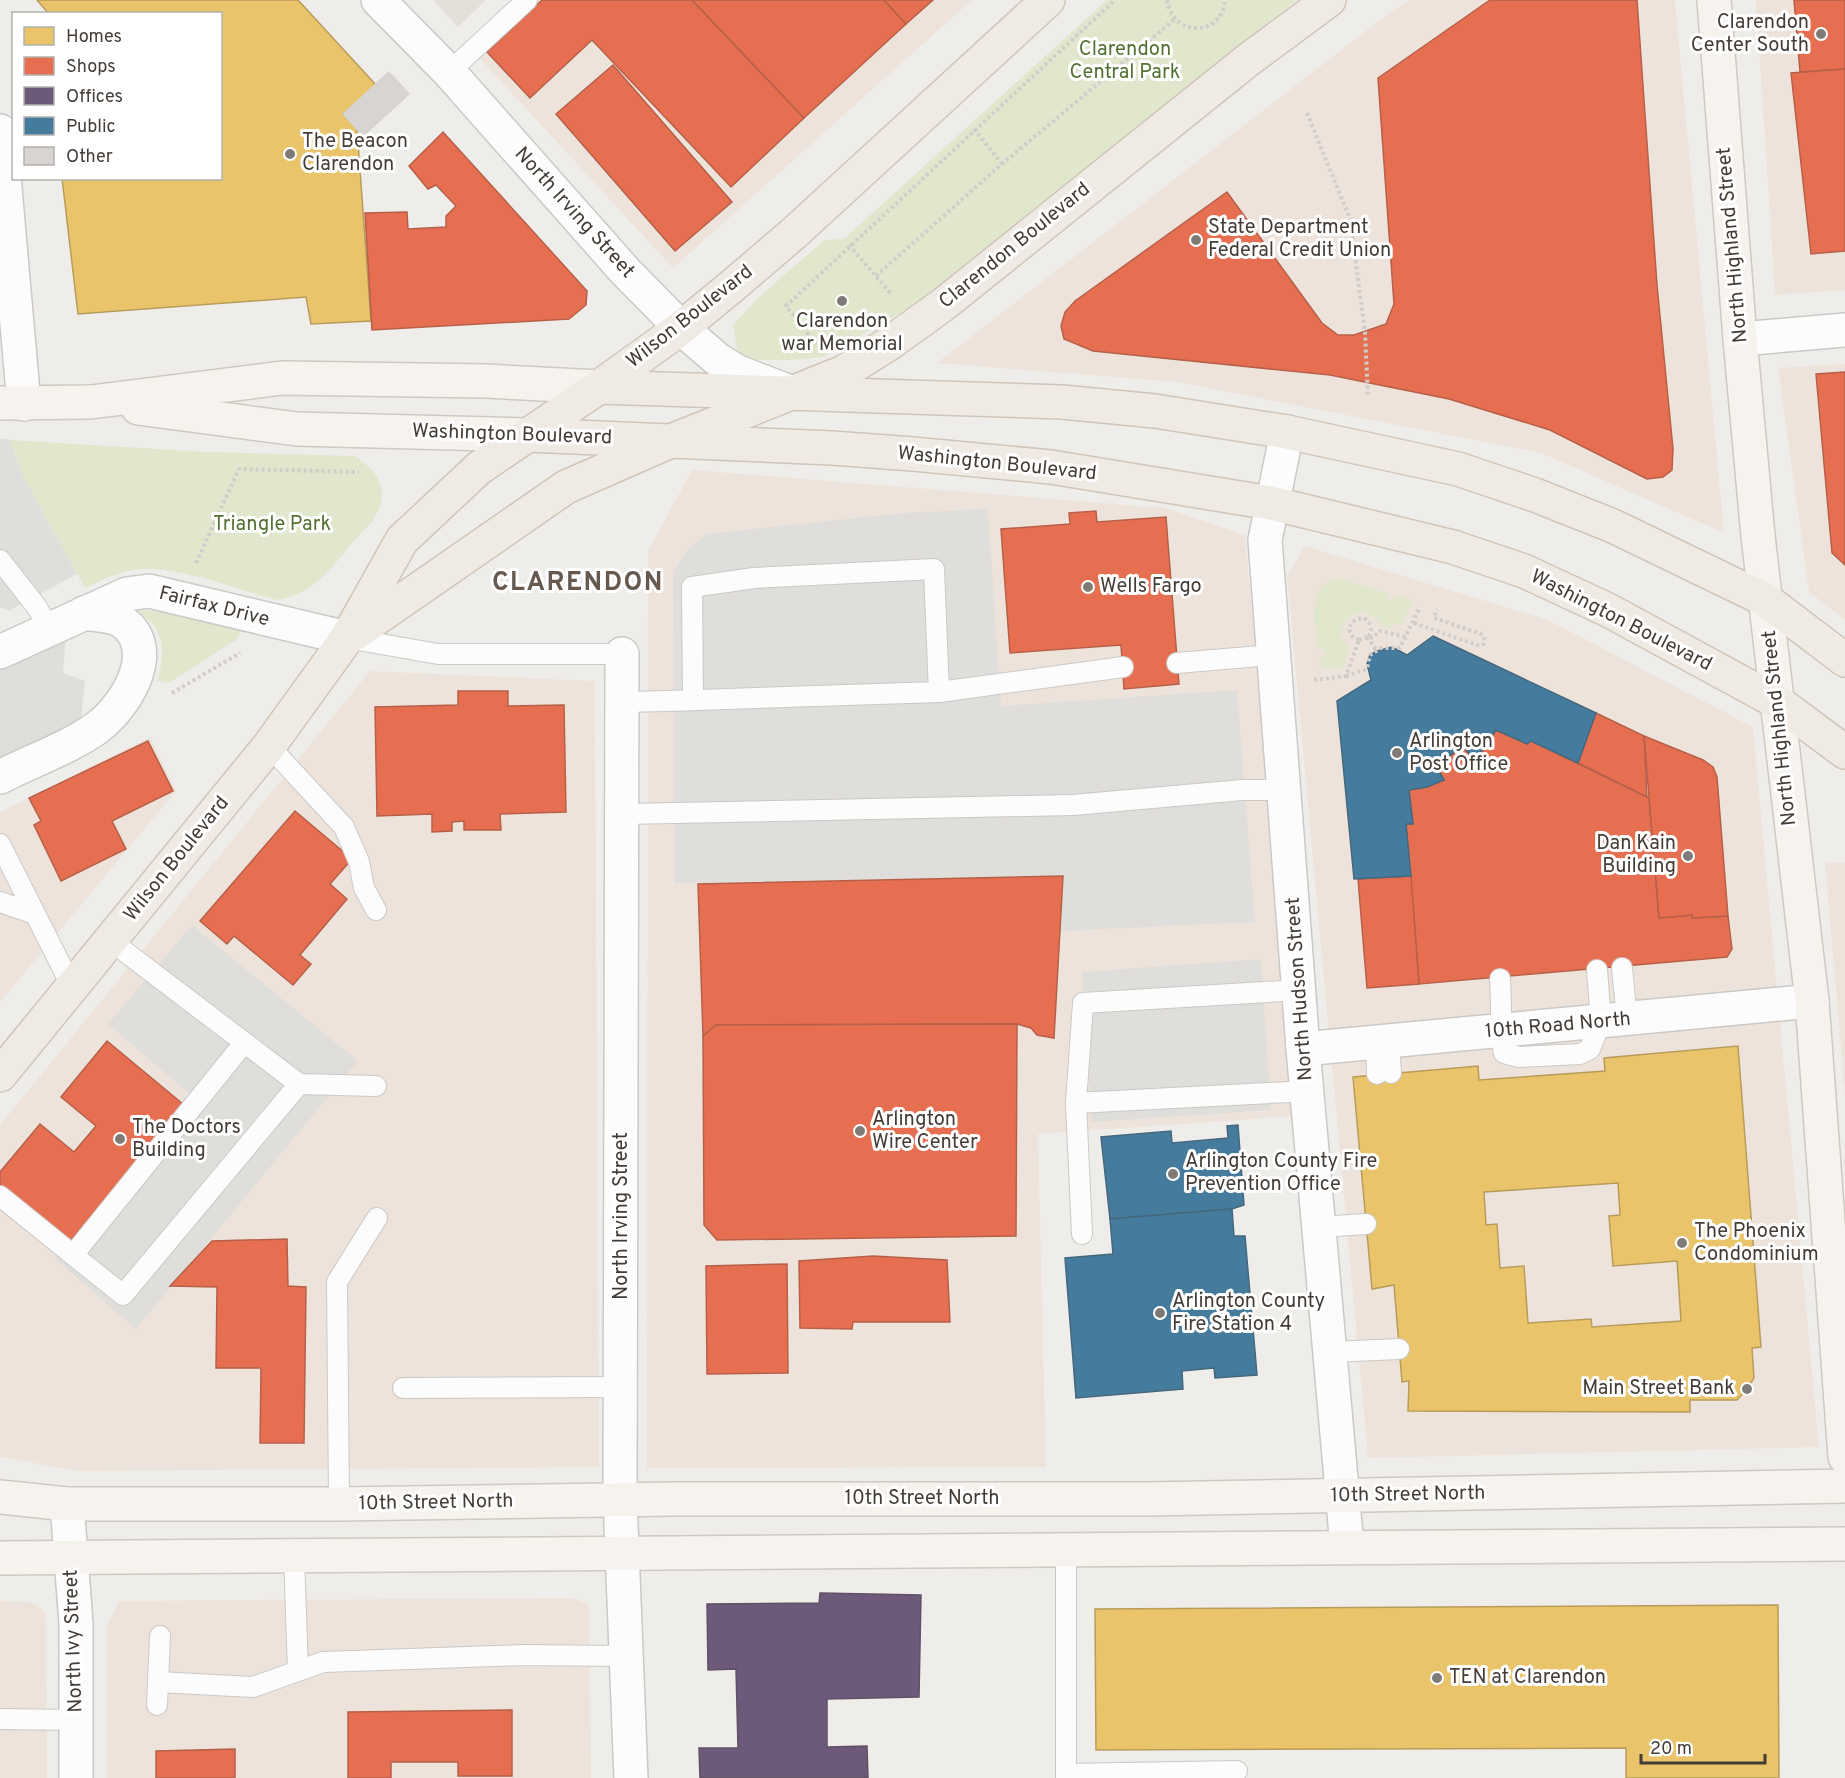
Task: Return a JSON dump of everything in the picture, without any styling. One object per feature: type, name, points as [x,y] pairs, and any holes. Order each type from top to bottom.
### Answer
[{"type":"main road","name":"Wilson Boulevard","points":[[0,1075],[269,746],[347,638],[402,540],[479,468],[600,387],[681,328],[794,234],[1048,0]]},
{"type":"main road","name":"Clarendon Boulevard","points":[[671,441],[795,394],[844,372],[944,304],[1248,60],[1329,0]]},
{"type":"main road","name":"North Highland Street","points":[[1714,0],[1740,339],[1766,600],[1812,1002],[1845,1457]]},
{"type":"main road","name":"Washington Boulevard","points":[[12,403],[91,402],[282,378],[486,381],[600,387],[1062,402],[1155,411],[1287,432],[1458,469],[1535,495],[1613,526],[1766,600],[1845,660]]},
{"type":"main road","name":"Washington Boulevard","points":[[91,402],[297,429],[528,435],[831,448],[1039,466],[1271,503],[1453,547],[1524,571],[1608,610],[1779,703],[1845,752]]},
{"type":"main road","name":"Wilson Boulevard","points":[[347,638],[566,487],[671,441]]},
{"type":"main road","name":"10th Street North","points":[[0,1497],[67,1504],[339,1504],[620,1499],[1344,1496],[1845,1486]]},
{"type":"main road","points":[[0,1558],[1845,1545]]},
{"type":"street","name":"North Irving Street","points":[[378,0],[449,72],[625,271],[681,328],[717,359],[738,372],[795,394]]},
{"type":"street","points":[[0,131],[12,403]]},
{"type":"street","points":[[1740,339],[1845,330]]},
{"type":"street","name":"North Hudson Street","points":[[1287,432],[1265,540],[1303,1050],[1347,1547]]},
{"type":"street","name":"Fairfax Drive","points":[[0,652],[49,627],[127,594],[149,591],[347,638]]},
{"type":"street","name":"Fairfax Drive","points":[[0,777],[95,729],[114,714],[131,687],[142,651],[137,635],[118,619],[84,614]]},
{"type":"street","name":"North Irving Street","points":[[622,654],[620,1499],[631,1778]]},
{"type":"street","name":"10th Road North","points":[[1303,1050],[1383,1058],[1503,1031],[1812,1002]]},
{"type":"street","name":"North Ivy Street","points":[[67,1504],[76,1624],[76,1778]]},
{"type":"lane","points":[[449,72],[527,0]]},
{"type":"lane","points":[[0,560],[36,606],[49,627]]},
{"type":"lane","points":[[693,700],[692,587],[754,578],[886,570],[934,569],[939,692]]},
{"type":"lane","points":[[347,638],[438,654],[622,654]]},
{"type":"lane","points":[[1177,663],[1274,655]]},
{"type":"lane","points":[[623,702],[939,692],[1123,667]]},
{"type":"lane","points":[[269,746],[344,827],[359,862],[364,888],[376,910]]},
{"type":"lane","points":[[623,814],[1073,805],[1242,790],[1285,790]]},
{"type":"lane","points":[[0,844],[72,987]]},
{"type":"lane","points":[[0,902],[35,914]]},
{"type":"lane","points":[[111,941],[299,1084],[376,1086]]},
{"type":"lane","points":[[1614,1020],[1623,968]]},
{"type":"lane","points":[[1597,970],[1614,1020]]},
{"type":"lane","points":[[1500,979],[1503,1031]]},
{"type":"lane","points":[[1082,1234],[1076,1103],[1083,1003],[1299,990]]},
{"type":"lane","points":[[73,1256],[244,1044]]},
{"type":"lane","points":[[0,1196],[123,1295],[299,1084]]},
{"type":"lane","points":[[1076,1103],[1308,1091]]},
{"type":"lane","points":[[339,1504],[337,1282],[377,1218]]},
{"type":"lane","points":[[1320,1227],[1366,1224]]},
{"type":"lane","points":[[1331,1352],[1399,1349]]},
{"type":"lane","points":[[403,1388],[621,1387]]},
{"type":"lane","points":[[1066,1550],[1066,1776],[1237,1771]]},
{"type":"lane","points":[[294,1556],[298,1671]]},
{"type":"lane","points":[[157,1705],[160,1636]]},
{"type":"lane","points":[[158,1682],[253,1687],[323,1662],[524,1654],[626,1656]]},
{"type":"lane","points":[[0,1719],[76,1719]]},
{"type":"path","points":[[819,348],[786,306],[1115,0]]},
{"type":"path","points":[[1167,0],[1174,19],[1188,28],[1206,28],[1221,16],[1225,0]]},
{"type":"path","points":[[876,276],[1002,164],[1174,19]]},
{"type":"path","points":[[1307,113],[1350,219],[1365,332],[1368,397]]},
{"type":"path","points":[[974,129],[1002,164]]},
{"type":"path","points":[[849,245],[894,298]]},
{"type":"path","points":[[193,571],[212,524],[239,469],[370,471]]},
{"type":"path","points":[[1314,680],[1346,676],[1367,669],[1370,655],[1377,651],[1400,648],[1420,607]]},
{"type":"path","points":[[1414,623],[1480,646],[1484,644],[1484,637],[1481,634],[1434,618],[1437,609]]},
{"type":"path","points":[[1368,637],[1371,630],[1364,618],[1356,619],[1351,623],[1349,630],[1352,636],[1359,640],[1372,638],[1380,631],[1406,637]]},
{"type":"path","points":[[1368,637],[1377,651]]},
{"type":"path","points":[[1346,676],[1359,640]]},
{"type":"path","points":[[168,695],[248,648]]},
{"type":"shaded area","points":[[433,0],[486,0],[458,27]]},
{"type":"shaded area","points":[[527,0],[972,0],[673,268],[473,51]]},
{"type":"shaded area","points":[[1409,0],[1675,0],[1724,533],[1541,453],[1177,382],[937,363],[1389,13]]},
{"type":"shaded area","points":[[1756,0],[1845,0],[1845,290],[1775,295]]},
{"type":"shaded area","points":[[1845,364],[1845,620],[1809,592],[1778,368]]},
{"type":"shaded area","points":[[0,439],[9,439],[23,476],[77,574],[9,611],[0,607]]},
{"type":"shaded area","points":[[692,470],[1165,508],[1245,535],[1298,1116],[1038,1134],[1046,1467],[647,1468],[648,551]]},
{"type":"shaded area","points":[[988,509],[1001,706],[1237,690],[1255,922],[1060,931],[1062,876],[674,883],[673,571],[688,549],[706,534],[903,513]]},
{"type":"shaded area","points":[[1305,546],[1548,620],[1753,727],[1819,1447],[1368,1458],[1287,576]]},
{"type":"shaded area","points":[[66,633],[63,673],[85,681],[81,720],[0,761],[0,666]]},
{"type":"shaded area","points":[[370,671],[595,681],[599,1467],[78,1471],[0,1457],[0,1125]]},
{"type":"shaded area","points":[[150,737],[176,791],[0,1002],[0,812]]},
{"type":"shaded area","points":[[1825,862],[1845,863],[1845,1094]]},
{"type":"shaded area","points":[[192,925],[358,1061],[136,1329],[54,1258],[192,1096],[108,1024]]},
{"type":"shaded area","points":[[1261,959],[1271,1110],[1092,1122],[1082,972]]},
{"type":"shaded area","points":[[571,1598],[589,1604],[591,1778],[106,1778],[106,1628],[119,1601]]},
{"type":"shaded area","points":[[0,1601],[31,1602],[46,1613],[47,1778],[0,1778]]},
{"type":"green space","name":"Clarendon Central Park","points":[[1107,0],[1296,0],[914,305],[823,357],[795,360],[751,360],[737,350],[733,325],[759,297],[823,241],[845,238]]},
{"type":"green space","name":"Triangle Park","points":[[9,440],[208,452],[355,456],[377,477],[381,485],[381,502],[372,522],[330,570],[319,581],[293,596],[277,600],[187,574],[150,569],[121,573],[85,588],[23,476]]},
{"type":"green space","points":[[1343,579],[1386,593],[1390,602],[1399,596],[1413,601],[1402,625],[1393,624],[1393,627],[1384,628],[1373,615],[1367,618],[1367,613],[1363,611],[1351,617],[1343,626],[1340,635],[1350,649],[1344,667],[1319,669],[1319,661],[1325,655],[1324,650],[1317,649],[1314,616],[1317,595],[1322,586],[1331,581]]},
{"type":"green space","points":[[140,610],[172,613],[242,629],[236,640],[169,683],[157,681],[162,659],[162,644],[153,624]]},
{"type":"building: Homes","name":"The Beacon Clarendon","points":[[37,0],[298,0],[376,85],[343,114],[357,129],[371,321],[311,324],[306,297],[78,314],[62,180],[222,180],[222,12],[47,12]]},
{"type":"building: Homes","name":"The Phoenix Condominium","points":[[1738,1046],[1761,1347],[1752,1348],[1754,1378],[1737,1400],[1690,1400],[1690,1412],[1408,1411],[1409,1381],[1402,1382],[1394,1285],[1372,1289],[1353,1077],[1478,1066],[1479,1080],[1605,1071],[1604,1058]],"holes":[[[1618,1183],[1620,1215],[1609,1216],[1613,1266],[1677,1261],[1681,1321],[1592,1327],[1591,1319],[1528,1323],[1524,1266],[1500,1268],[1497,1224],[1486,1225],[1484,1192]]]},
{"type":"building: Homes","name":"TEN at Clarendon","points":[[1778,1605],[1779,1778],[1626,1778],[1626,1748],[1096,1750],[1095,1609]]},
{"type":"building: Shops","points":[[542,0],[692,0],[804,118],[731,187],[592,40],[530,98],[487,52]]},
{"type":"building: Shops","points":[[692,0],[884,0],[906,24],[804,118]]},
{"type":"building: Shops","points":[[884,0],[933,0],[906,24]]},
{"type":"building: Shops","points":[[1490,0],[1637,0],[1657,285],[1673,449],[1672,470],[1663,477],[1647,479],[1550,430],[1449,399],[1330,375],[1093,351],[1064,339],[1061,326],[1065,312],[1075,301],[1227,192],[1322,323],[1338,335],[1354,335],[1386,324],[1394,304],[1378,78]]},
{"type":"building: Shops","name":"Clarendon Center South","points":[[1794,0],[1845,0],[1845,69],[1800,72]]},
{"type":"building: Shops","points":[[613,65],[732,202],[675,251],[556,114]]},
{"type":"building: Shops","points":[[1845,69],[1845,251],[1811,254],[1791,73]]},
{"type":"building: Shops","points":[[443,132],[587,291],[586,305],[569,319],[372,330],[365,213],[407,212],[408,229],[446,227],[446,216],[456,206],[436,185],[428,189],[409,166]]},
{"type":"building: Shops","points":[[1845,372],[1845,565],[1832,553],[1816,374]]},
{"type":"building: Shops","name":"Wells Fargo","points":[[1096,511],[1097,522],[1166,517],[1179,684],[1124,689],[1121,645],[1010,653],[1001,529],[1070,524],[1069,513]]},
{"type":"building: Shops","points":[[458,691],[508,691],[508,706],[564,705],[566,812],[500,814],[501,830],[464,830],[464,821],[452,822],[452,831],[432,832],[432,814],[377,816],[375,707],[458,705]]},
{"type":"building: Shops","points":[[1596,713],[1644,736],[1647,797],[1578,763]]},
{"type":"building: Shops","points":[[1496,730],[1527,744],[1531,741],[1649,798],[1659,918],[1692,915],[1692,918],[1728,916],[1732,949],[1727,957],[1419,984],[1406,824],[1413,824],[1409,790],[1427,787],[1444,780],[1436,766],[1463,746],[1475,761]]},
{"type":"building: Shops","name":"Dan Kain Building","points":[[1644,736],[1703,760],[1713,767],[1717,777],[1728,916],[1692,918],[1692,915],[1659,918]]},
{"type":"building: Shops","points":[[148,741],[173,791],[112,821],[126,849],[61,881],[34,825],[41,821],[29,798]]},
{"type":"building: Shops","points":[[295,811],[352,859],[330,884],[347,899],[300,955],[311,964],[293,985],[234,936],[227,944],[200,921]]},
{"type":"building: Shops","points":[[1063,876],[1054,1038],[1037,1035],[1031,1028],[1017,1024],[716,1025],[703,1036],[698,884]]},
{"type":"building: Shops","points":[[1411,876],[1419,984],[1367,988],[1358,879]]},
{"type":"building: Shops","name":"Arlington Wire Center","points":[[1017,1024],[1016,1236],[717,1240],[704,1225],[703,1036],[716,1025]]},
{"type":"building: Shops","name":"The Doctors Building","points":[[107,1041],[183,1104],[68,1244],[0,1188],[0,1172],[40,1124],[74,1152],[96,1126],[61,1097]]},
{"type":"building: Shops","points":[[287,1239],[288,1286],[306,1287],[304,1443],[260,1443],[261,1368],[216,1368],[217,1287],[170,1286],[212,1241]]},
{"type":"building: Shops","points":[[873,1256],[947,1260],[950,1322],[853,1322],[852,1329],[800,1328],[799,1261]]},
{"type":"building: Shops","points":[[787,1264],[788,1373],[707,1374],[706,1266]]},
{"type":"building: Shops","points":[[512,1710],[512,1776],[458,1776],[458,1762],[391,1762],[391,1778],[348,1778],[348,1712]]},
{"type":"building: Shops","points":[[235,1749],[235,1778],[156,1778],[156,1751]]},
{"type":"building: Offices","points":[[820,1593],[921,1595],[919,1697],[827,1699],[827,1747],[867,1746],[868,1778],[700,1778],[699,1748],[738,1748],[736,1669],[708,1670],[707,1604],[819,1603]]},
{"type":"building: Public","name":"Arlington Post Office","points":[[1433,636],[1596,713],[1578,763],[1531,741],[1527,744],[1496,730],[1475,761],[1463,746],[1436,766],[1444,780],[1427,787],[1409,790],[1413,824],[1406,824],[1411,876],[1354,879],[1337,701],[1371,680],[1367,664],[1370,655],[1392,647],[1407,655]]},
{"type":"building: Public","name":"Arlington County Fire Prevention Office","points":[[1238,1125],[1244,1205],[1232,1209],[1110,1219],[1101,1137],[1171,1131],[1172,1143],[1228,1138],[1227,1126]]},
{"type":"building: Public","name":"Arlington County Fire Station 4","points":[[1232,1209],[1234,1236],[1245,1236],[1257,1375],[1215,1378],[1214,1368],[1182,1371],[1183,1389],[1076,1398],[1065,1258],[1113,1254],[1110,1219]]},
{"type":"building: Other","points":[[389,72],[409,94],[363,136],[343,114]]},
{"type":"place","name":"Clarendon Center South","points":[[1821,34]]},
{"type":"place","name":"The Beacon Clarendon","points":[[290,154]]},
{"type":"place","name":"State Department Federal Credit Union","points":[[1196,240]]},
{"type":"place","name":"Clarendon war Memorial","points":[[842,301]]},
{"type":"place","name":"Wells Fargo","points":[[1088,587]]},
{"type":"place","name":"Arlington Post Office","points":[[1397,753]]},
{"type":"place","name":"Dan Kain Building","points":[[1688,856]]},
{"type":"place","name":"Arlington Wire Center","points":[[860,1131]]},
{"type":"place","name":"The Doctors Building","points":[[120,1139]]},
{"type":"place","name":"Arlington County Fire Prevention Office","points":[[1173,1174]]},
{"type":"place","name":"The Phoenix Condominium","points":[[1682,1243]]},
{"type":"place","name":"Arlington County Fire Station 4","points":[[1160,1313]]},
{"type":"place","name":"Main Street Bank","points":[[1747,1389]]},
{"type":"place","name":"TEN at Clarendon","points":[[1437,1678]]},
{"type":"district","name":"CLARENDON","points":[[578,583]]}]
